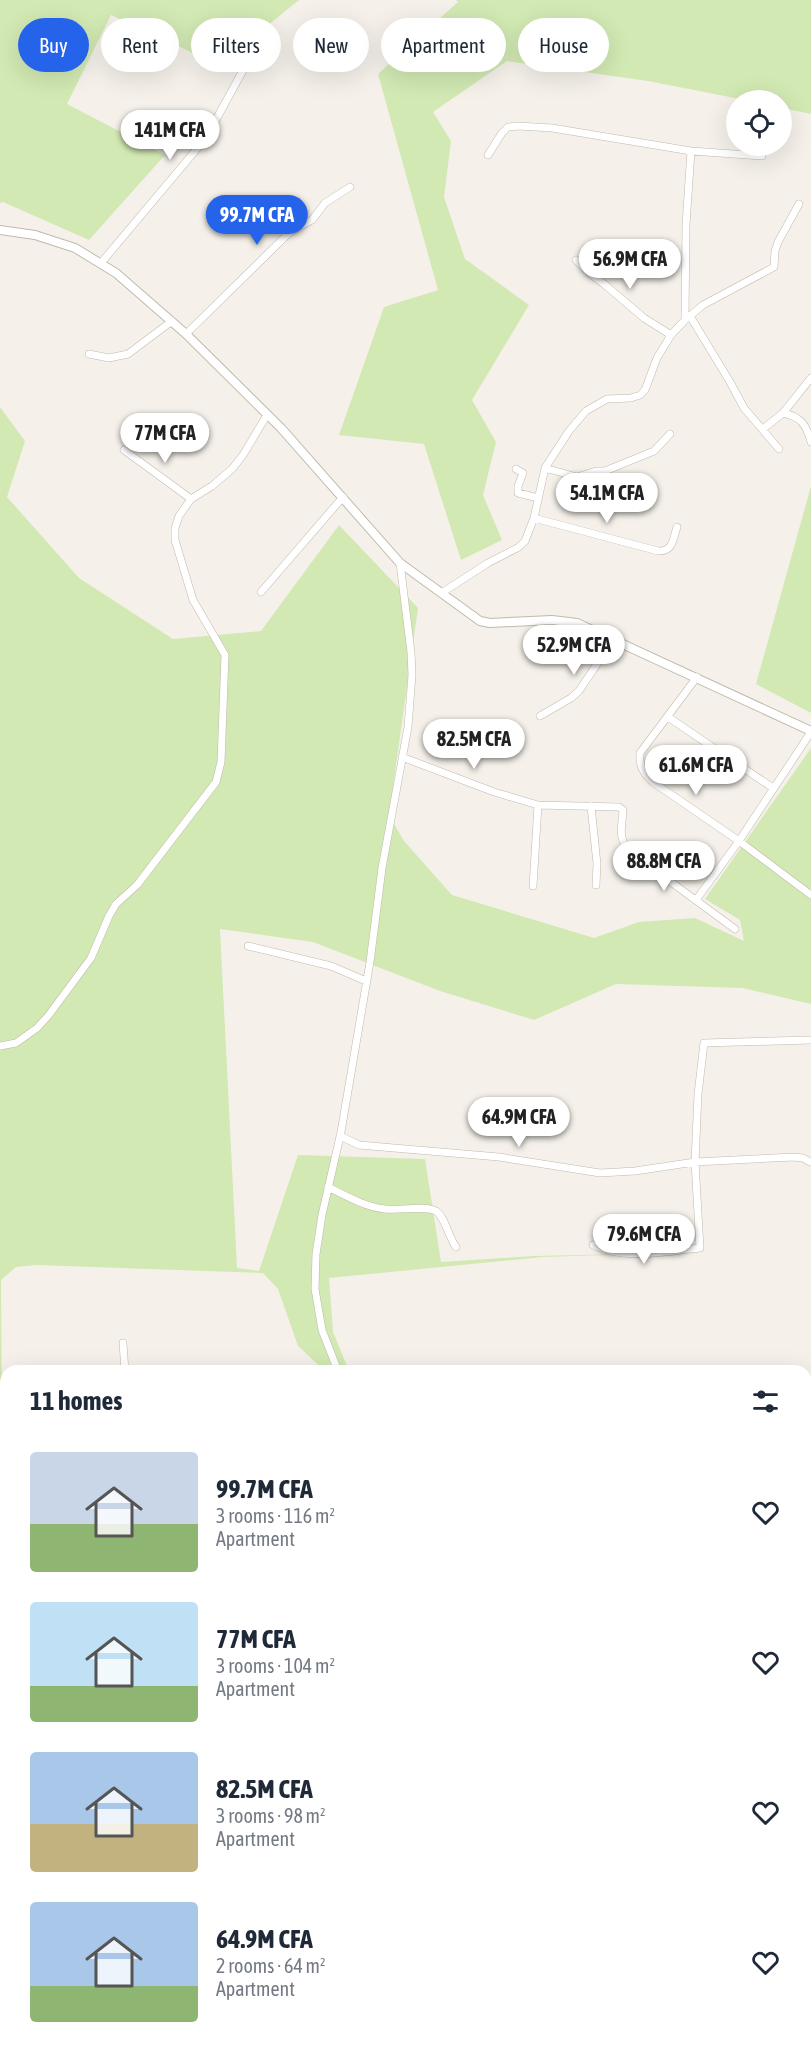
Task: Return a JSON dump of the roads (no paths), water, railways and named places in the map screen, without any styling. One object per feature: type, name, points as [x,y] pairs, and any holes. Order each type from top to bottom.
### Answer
[{"type":"street","points":[[100,263],[206,138],[242,72]]},
{"type":"street","points":[[488,155],[508,127],[518,126],[552,128],[691,151],[726,153]]},
{"type":"street","points":[[691,151],[686,225],[687,318],[730,382],[744,408],[779,449]]},
{"type":"street","points":[[186,334],[290,232],[312,220],[325,203],[350,187]]},
{"type":"street","points":[[443,592],[488,563],[519,547],[525,541],[534,518],[545,468],[569,431],[586,411],[607,399],[631,398],[640,395],[645,390],[657,358],[671,335],[687,318],[702,305],[774,267],[778,242],[798,204]]},
{"type":"street","points":[[0,230],[35,235],[75,248],[116,273],[186,334],[299,446],[400,563],[480,621],[489,623],[566,620],[697,677],[811,732],[739,841],[696,900]]},
{"type":"street","points":[[576,260],[644,318],[671,335]]},
{"type":"street","points":[[89,354],[109,358],[128,354],[172,321]]},
{"type":"street","points":[[763,429],[783,412],[811,378]]},
{"type":"street","points":[[783,412],[801,418],[807,427],[811,442]]},
{"type":"street","points":[[0,1046],[16,1043],[37,1028],[48,1016],[92,958],[116,904],[137,885],[216,782],[221,762],[225,660],[221,645],[193,600],[175,540],[176,528],[179,516],[191,499],[212,486],[243,456],[267,415]]},
{"type":"street","points":[[545,468],[577,477],[596,471],[605,471],[654,451],[670,434]]},
{"type":"street","points":[[124,450],[191,499]]},
{"type":"street","points":[[516,469],[523,473],[518,493],[538,498]]},
{"type":"street","points":[[261,592],[343,497]]},
{"type":"street","points":[[534,518],[658,551],[668,550],[677,527]]},
{"type":"street","points":[[336,1365],[322,1329],[315,1288],[316,1254],[340,1136],[370,962],[382,868],[408,727],[412,675],[411,652],[400,563]]},
{"type":"street","points":[[540,716],[571,698],[579,690],[613,640]]},
{"type":"street","points":[[697,677],[640,753],[639,764],[645,775],[811,895]]},
{"type":"street","points":[[668,717],[772,788]]},
{"type":"street","points":[[402,758],[494,792],[538,805],[613,805],[620,807],[623,810],[621,835],[623,843],[630,852],[735,929]]},
{"type":"street","points":[[533,886],[538,805]]},
{"type":"street","points":[[591,806],[597,864],[596,885]]},
{"type":"street","points":[[248,946],[331,966],[366,981]]},
{"type":"street","points":[[593,1245],[605,1251],[624,1254],[700,1248],[695,1162],[698,1094],[704,1043],[811,1040]]},
{"type":"street","points":[[340,1136],[359,1145],[499,1157],[600,1173],[635,1171],[695,1162],[794,1157],[810,1162]]},
{"type":"street","points":[[328,1187],[360,1203],[377,1208],[386,1210],[430,1209],[437,1212],[456,1247]]},
{"type":"street","points":[[123,1343],[125,1365]]}]
